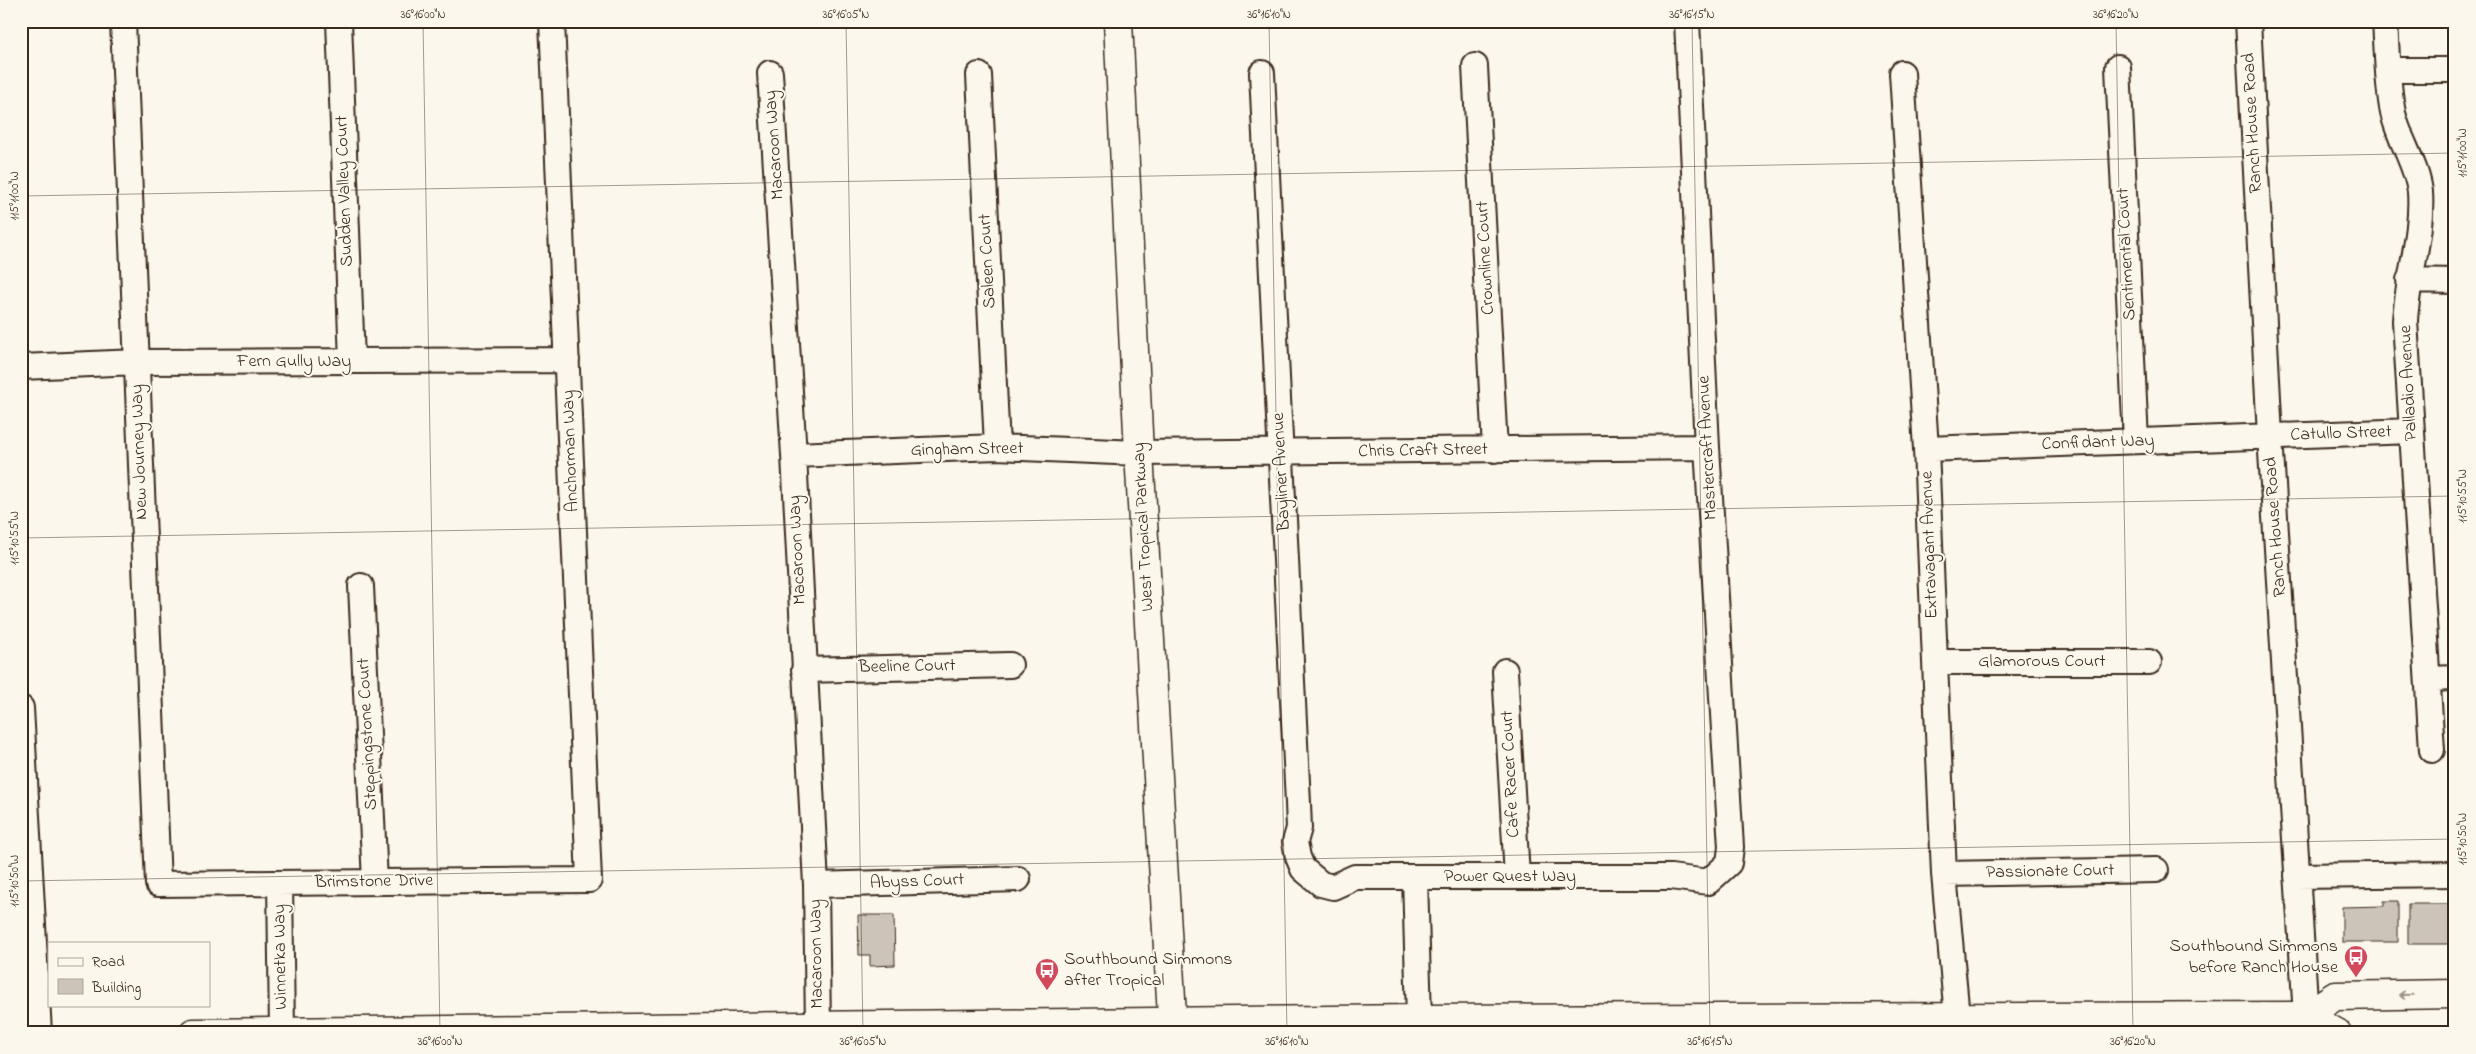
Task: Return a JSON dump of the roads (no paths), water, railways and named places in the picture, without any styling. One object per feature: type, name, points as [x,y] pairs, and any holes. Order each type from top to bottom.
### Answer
[{"type":"main road","name":"West Tropical Parkway","points":[[1118,21],[1139,453],[1173,1028]]},
{"type":"main road","points":[[2306,1024],[2336,996],[2455,994]]},
{"type":"main road","points":[[193,1033],[818,1027],[1173,1028],[1419,1020],[1957,1017],[2306,1024],[2337,1033]]},
{"type":"street","name":"New Journey Way","points":[[123,21],[158,884]]},
{"type":"street","name":"Sudden Valley Court","points":[[339,21],[352,361]]},
{"type":"street","name":"Anchorman Way","points":[[552,21],[589,880]]},
{"type":"street","name":"Mastercraft Avenue","points":[[1687,21],[1707,447],[1731,847],[1729,863],[1721,872]]},
{"type":"street","name":"Ranch House Road","points":[[2248,21],[2270,436],[2306,1024]]},
{"type":"street","name":"Palladio Avenue","points":[[2385,21],[2394,114],[2420,193],[2417,242],[2409,280],[2405,321],[2432,750]]},
{"type":"street","name":"Crownline Court","points":[[1475,66],[1495,450]]},
{"type":"street","name":"Sentimental Court","points":[[2118,67],[2136,441]]},
{"type":"street","points":[[2389,70],[2455,70]]},
{"type":"street","name":"Macaroon Way","points":[[770,73],[794,455],[816,885],[818,1027]]},
{"type":"street","name":"Bayliner Avenue","points":[[1262,73],[1298,803],[1299,828],[1295,842],[1298,857],[1304,869]]},
{"type":"street","name":"Extravagant Avenue","points":[[1902,73],[1926,449],[1944,874],[1957,1017]]},
{"type":"street","name":"Saleen Court","points":[[979,75],[998,447]]},
{"type":"street","points":[[2409,280],[2455,281]]},
{"type":"street","name":"Fern Gully Way","points":[[21,366],[137,362],[567,360]]},
{"type":"street","name":"Catullo Street","points":[[2270,436],[2412,431]]},
{"type":"street","name":"Confidant Way","points":[[1926,449],[2270,436]]},
{"type":"street","name":"Gingham Street","points":[[794,455],[998,447],[1139,453]]},
{"type":"street","name":"Chris Craft Street","points":[[1139,453],[1707,447]]},
{"type":"street","name":"Steppingstone Court","points":[[360,586],[375,882]]},
{"type":"street","name":"Glamorous Court","points":[[1935,662],[2149,662]]},
{"type":"street","name":"Beeline Court","points":[[804,670],[1010,665]]},
{"type":"street","name":"Cafe Racer Court","points":[[1505,671],[1517,877]]},
{"type":"street","points":[[2428,679],[2455,678]]},
{"type":"street","points":[[21,708],[38,1033]]},
{"type":"street","name":"Power Quest Way","points":[[1304,869],[1321,884],[1333,887],[1355,877],[1671,877],[1708,882],[1721,872]]},
{"type":"street","name":"Passionate Court","points":[[1944,874],[2156,870]]},
{"type":"street","points":[[2297,876],[2455,874]]},
{"type":"street","points":[[1416,877],[1419,1020]]},
{"type":"street","name":"Abyss Court","points":[[816,885],[1018,879]]},
{"type":"street","name":"Brimstone Drive","points":[[158,884],[589,880]]},
{"type":"street","name":"Winnetka Way","points":[[280,883],[282,1032]]},
{"type":"place","name":"Southbound Simmons before Ranch House","points":[[2356,978]]},
{"type":"place","name":"Southbound Simmons after Tropical","points":[[1047,991]]}]
